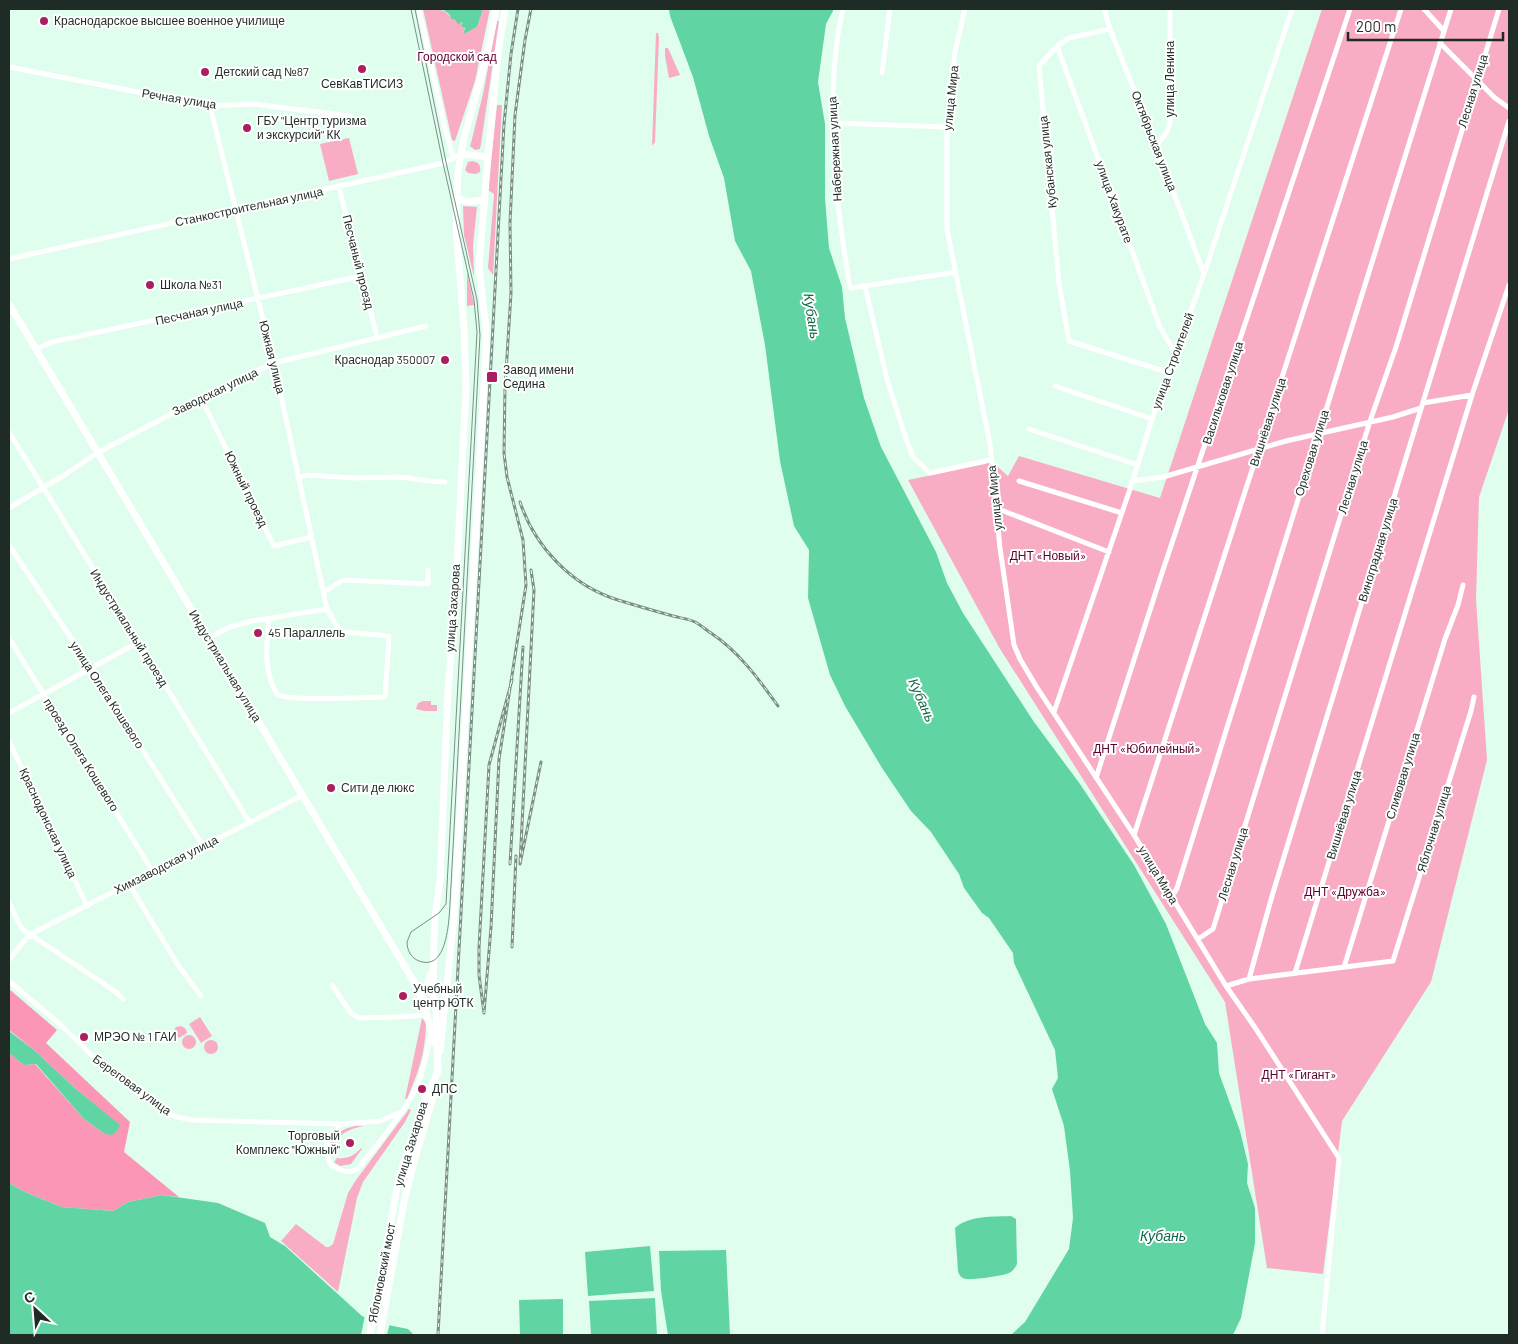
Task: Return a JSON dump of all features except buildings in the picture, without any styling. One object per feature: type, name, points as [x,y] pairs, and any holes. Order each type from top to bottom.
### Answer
[{"type":"main road","name":"улица Захарова","points":[[393,1210],[400,1177],[424,1102],[438,1071],[436,1012],[433,994],[435,917],[440,881],[448,690],[466,388],[464,328],[456,227],[458,171],[464,138],[485,62],[496,9]]},
{"type":"main road","name":"улица Захарова","points":[[438,1062],[446,1008],[463,764],[486,348],[486,330],[479,266],[483,200],[498,53],[505,9]]},
{"type":"main road","name":"Станкостроительная улица","points":[[462,154],[488,157]]},
{"type":"main road","points":[[457,198],[468,202],[483,200]]},
{"type":"main road","name":"Индустриальная улица","points":[[9,304],[417,987],[428,1015],[438,1062]]},
{"type":"main road","points":[[417,987],[422,989],[427,987],[433,966]]},
{"type":"main road","points":[[433,994],[440,998],[447,995]]},
{"type":"main road","points":[[424,1004],[430,1010],[436,1012],[443,1011],[446,1008]]},
{"type":"main road","name":"улица Захарова","points":[[402,1213],[415,1158],[435,1091],[435,1080]]},
{"type":"main road","name":"Яблоновский мост","points":[[370,1335],[393,1210]]},
{"type":"main road","name":"Яблоновский мост","points":[[380,1335],[402,1213]]},
{"type":"street","points":[[419,9],[444,125],[453,157]]},
{"type":"street","name":"Набережная улица","points":[[844,9],[832,80],[837,194],[848,283],[851,288],[865,286]]},
{"type":"street","points":[[882,73],[890,9]]},
{"type":"street","name":"улица Мира","points":[[965,9],[955,52],[947,127],[947,229],[990,444],[990,460],[1014,645],[1024,666],[1134,835],[1226,986],[1339,1158],[1322,1335]]},
{"type":"street","name":"Октябрьская улица","points":[[1104,9],[1204,274]]},
{"type":"street","name":"улица Ленина","points":[[1156,145],[1166,134],[1170,123],[1170,9]]},
{"type":"street","name":"улица Строителей","points":[[1054,712],[1152,419],[1204,274],[1292,9]]},
{"type":"street","name":"Васильковая улица","points":[[1096,778],[1350,9]]},
{"type":"street","name":"Вишнёвая улица","points":[[1134,835],[1401,9]]},
{"type":"street","points":[[1424,9],[1444,31]]},
{"type":"street","name":"Ореховая улица","points":[[1172,897],[1177,888],[1450,9]]},
{"type":"street","name":"Лесная улица","points":[[1198,939],[1213,929],[1370,421],[1396,347],[1499,9]]},
{"type":"street","name":"Кубанская улица","points":[[1110,29],[1069,38],[1057,46],[1039,66],[1059,283],[1069,341],[1170,373]]},
{"type":"street","points":[[1440,43],[1494,98],[1509,108]]},
{"type":"street","name":"улица Хакурате","points":[[1057,46],[1160,327],[1176,355]]},
{"type":"street","name":"Речная улица","points":[[9,67],[210,106],[253,104],[350,116]]},
{"type":"street","name":"Южная улица","points":[[210,106],[274,363],[324,592],[326,610]]},
{"type":"street","name":"Виноградная улица","points":[[1249,979],[1272,896],[1509,121]]},
{"type":"street","points":[[834,123],[947,127]]},
{"type":"street","name":"Станкостроительная улица","points":[[9,259],[340,187],[443,163],[462,154]]},
{"type":"street","name":"Песчаный проезд","points":[[340,187],[377,337]]},
{"type":"street","points":[[956,272],[865,286],[887,379],[913,457],[930,473],[990,460]]},
{"type":"street","name":"Песчаная улица","points":[[36,349],[52,342],[362,276]]},
{"type":"street","name":"Вишнёвая улица","points":[[1295,973],[1472,396],[1509,285]]},
{"type":"street","name":"Заводская улица","points":[[9,508],[97,453],[230,382],[274,363],[426,326]]},
{"type":"street","points":[[1055,386],[1152,419]]},
{"type":"street","points":[[1132,481],[1144,481],[1163,477],[1318,434],[1393,417],[1422,405],[1472,396]]},
{"type":"street","name":"Южный проезд","points":[[201,398],[274,546],[311,537]]},
{"type":"street","points":[[1029,429],[1138,465]]},
{"type":"street","name":"Индустриальный проезд","points":[[9,432],[250,823]]},
{"type":"street","points":[[298,478],[307,476],[402,477],[445,482]]},
{"type":"street","points":[[1019,481],[1122,513]]},
{"type":"street","points":[[996,508],[1109,552]]},
{"type":"street","name":"улица Олега Кошевого","points":[[9,545],[91,668],[204,846]]},
{"type":"street","points":[[324,592],[334,584],[344,580],[428,584],[428,570]]},
{"type":"street","name":"Сливовая улица","points":[[1344,967],[1463,585]]},
{"type":"street","points":[[208,638],[230,627],[269,618],[326,610],[338,628],[344,632],[389,636],[385,697],[304,699],[276,694],[268,672],[269,618]]},
{"type":"street","name":"проезд Олега Кошевого","points":[[9,638],[153,872]]},
{"type":"street","points":[[9,713],[138,643]]},
{"type":"street","name":"Яблочная улица","points":[[1344,967],[1393,961],[1474,697]]},
{"type":"street","name":"Краснодонская улица","points":[[9,741],[87,906]]},
{"type":"street","name":"Химзаводская улица","points":[[9,960],[29,936],[303,795]]},
{"type":"street","points":[[129,884],[178,964],[201,996]]},
{"type":"street","points":[[9,902],[24,931],[29,936],[34,937],[123,998]]},
{"type":"street","points":[[1226,986],[1249,979],[1344,967]]},
{"type":"street","name":"Береговая улица","points":[[9,981],[62,1026],[92,1056],[151,1102],[177,1118],[343,1124],[386,1119],[401,1112]]},
{"type":"street","points":[[332,985],[350,1012],[359,1018],[397,1018],[428,1015]]},
{"type":"street","points":[[343,1124],[332,1132],[328,1139],[326,1151],[332,1166],[346,1172],[352,1172],[358,1169],[383,1129],[401,1112],[415,1090],[423,1072],[431,1032]]},
{"type":"street","points":[[375,1121],[383,1129]]},
{"type":"green space","name":"Городской сад","points":[[423,9],[440,10],[447,13],[452,20],[454,19],[459,24],[461,21],[464,27],[463,33],[477,27],[483,9],[490,9],[475,81],[455,141],[452,140]]},
{"type":"green space","points":[[1322,9],[1509,9],[1509,409],[1479,497],[1476,599],[1487,760],[1431,982],[1342,1121],[1323,1274],[1267,1268],[1225,1002],[1000,649],[908,480],[985,464],[990,460],[1008,476],[1019,456],[1160,498]]},
{"type":"green space","points":[[497,21],[499,21],[481,144],[480,149],[475,150],[470,146],[483,94]]},
{"type":"green space","points":[[656,33],[658,33],[659,38],[655,142],[652,146]]},
{"type":"green space","points":[[665,48],[668,48],[680,75],[669,78]]},
{"type":"green space","points":[[497,105],[502,105],[493,275],[488,268],[494,194],[488,190]]},
{"type":"green space","points":[[349,138],[358,174],[329,181],[320,144]]},
{"type":"green space","points":[[472,161],[480,166],[480,172],[476,174],[468,173],[465,170],[468,162]]},
{"type":"green space","points":[[463,206],[477,207],[473,245],[474,277],[464,235]]},
{"type":"green space","points":[[467,272],[474,305],[467,306]]},
{"type":"green space","points":[[431,701],[431,705],[437,705],[437,711],[416,709],[418,703]]},
{"type":"green space","points":[[200,1017],[212,1036],[201,1043],[189,1024]]},
{"type":"green space","points":[[422,1018],[426,1023],[423,1053],[415,1079],[407,1099],[405,1099]]},
{"type":"green space","points":[[181,1026],[186,1029],[187,1033],[179,1038],[175,1035],[174,1031],[176,1027]]},
{"type":"green space","points":[[189,1035],[194,1037],[196,1042],[194,1047],[189,1049],[184,1047],[182,1042],[184,1037]]},
{"type":"green space","points":[[211,1040],[216,1042],[218,1047],[216,1052],[211,1054],[206,1052],[204,1047],[206,1042]]},
{"type":"green space","points":[[409,1109],[411,1110],[405,1122],[363,1182],[357,1198],[338,1292],[281,1241],[296,1224],[326,1247],[333,1244],[348,1193]]},
{"type":"green space","points":[[356,1126],[364,1126],[344,1133],[329,1149],[338,1133]]},
{"type":"green space","points":[[361,1148],[351,1164],[340,1166],[334,1162],[337,1158],[350,1156]]},
{"type":"shaded area","points":[[9,989],[57,1030],[46,1043],[130,1122],[124,1152],[179,1197],[162,1195],[128,1202],[113,1211],[62,1207],[25,1192],[9,1183],[9,1053],[24,1065],[35,1064],[84,1119],[105,1134],[119,1125],[9,1030]]},
{"type":"water","points":[[442,9],[483,9],[477,27],[463,34],[465,28],[461,26],[463,23],[461,22],[459,25]]},
{"type":"water","name":"Кубань","points":[[669,9],[834,9],[826,24],[818,82],[825,124],[825,198],[829,248],[842,287],[845,318],[864,398],[881,447],[936,552],[947,583],[963,613],[1034,722],[1080,784],[1134,865],[1166,924],[1205,1024],[1217,1043],[1219,1073],[1240,1131],[1248,1164],[1247,1183],[1255,1208],[1255,1243],[1241,1318],[1233,1335],[1011,1335],[1025,1322],[1069,1249],[1073,1218],[1070,1171],[1064,1126],[1052,1089],[1058,1078],[1055,1050],[1014,963],[1013,953],[989,918],[982,913],[964,888],[959,874],[931,832],[911,811],[882,768],[845,706],[830,675],[808,598],[809,550],[794,526],[780,461],[765,345],[751,271],[735,241],[724,178],[709,136],[693,77]]},
{"type":"water","points":[[9,1031],[34,1050],[76,1089],[120,1125],[117,1131],[112,1135],[105,1134],[84,1119],[36,1064],[24,1065],[9,1053]]},
{"type":"water","points":[[9,1183],[25,1192],[62,1207],[113,1211],[128,1202],[162,1195],[218,1203],[265,1223],[270,1237],[285,1246],[362,1316],[383,1324],[408,1329],[414,1335],[9,1335]]},
{"type":"water","points":[[1011,1216],[1016,1219],[1017,1264],[1014,1269],[1006,1274],[995,1276],[969,1279],[962,1277],[958,1271],[955,1228],[974,1219]]},
{"type":"water","points":[[650,1246],[654,1291],[588,1296],[585,1252]]},
{"type":"water","points":[[726,1250],[730,1335],[668,1335],[661,1291],[659,1251]]},
{"type":"water","points":[[655,1298],[657,1335],[591,1335],[589,1301]]},
{"type":"water","points":[[563,1299],[563,1335],[520,1335],[519,1300]]},
{"type":"pier","points":[[365,1315],[390,1323],[387,1335],[361,1335]]},
{"type":"tram line","points":[[411,9],[474,300],[477,332],[446,904],[439,913],[411,932],[407,942],[409,951],[414,958],[419,961],[430,962],[438,957],[443,948],[449,921],[480,335],[477,300],[446,162],[415,9]]},
{"type":"railway","points":[[438,1335],[504,124],[511,54],[518,9]]},
{"type":"railway","points":[[512,680],[489,765],[479,948],[479,975],[484,1013],[491,927],[499,759],[526,585],[523,540],[507,477],[504,453],[505,388],[511,293],[510,223],[515,115],[531,9]]},
{"type":"railway","points":[[520,502],[527,519],[545,549],[571,575],[601,594],[697,623],[721,640],[739,657],[778,706]]},
{"type":"railway","points":[[531,570],[534,590],[520,864],[541,762]]},
{"type":"railway","points":[[510,864],[523,647]]},
{"type":"railway","points":[[512,947],[516,856]]},
{"type":"place","name":"Краснодарское высшее военное училище","points":[[44,21]]},
{"type":"place","name":"СевКавТИСИЗ","points":[[362,69]]},
{"type":"place","name":"Детский сад №87","points":[[205,72]]},
{"type":"place","name":"ГБУ \"Центр туризма и экскурсий\" КК","points":[[247,128]]},
{"type":"place","name":"Школа №31","points":[[150,285]]},
{"type":"place","name":"Краснодар 350007","points":[[445,360]]},
{"type":"place","name":"Завод имени Седина","points":[[492,377]]},
{"type":"place","name":"45 Параллель","points":[[258,633]]},
{"type":"place","name":"Сити де люкс","points":[[331,788]]},
{"type":"place","name":"Учебный центр ЮТК","points":[[403,996]]},
{"type":"place","name":"МРЭО № 1 ГАИ","points":[[84,1037]]},
{"type":"place","name":"ДПС","points":[[422,1089]]},
{"type":"place","name":"Торговый Комплекс \"Южный\"","points":[[350,1143]]},
{"type":"park label","name":"ДНТ «Новый»","points":[[1048,556]]},
{"type":"park label","name":"ДНТ «Юбилейный»","points":[[1147,749]]},
{"type":"park label","name":"ДНТ «Дружба»","points":[[1345,892]]},
{"type":"park label","name":"ДНТ «Гигант»","points":[[1299,1075]]}]
